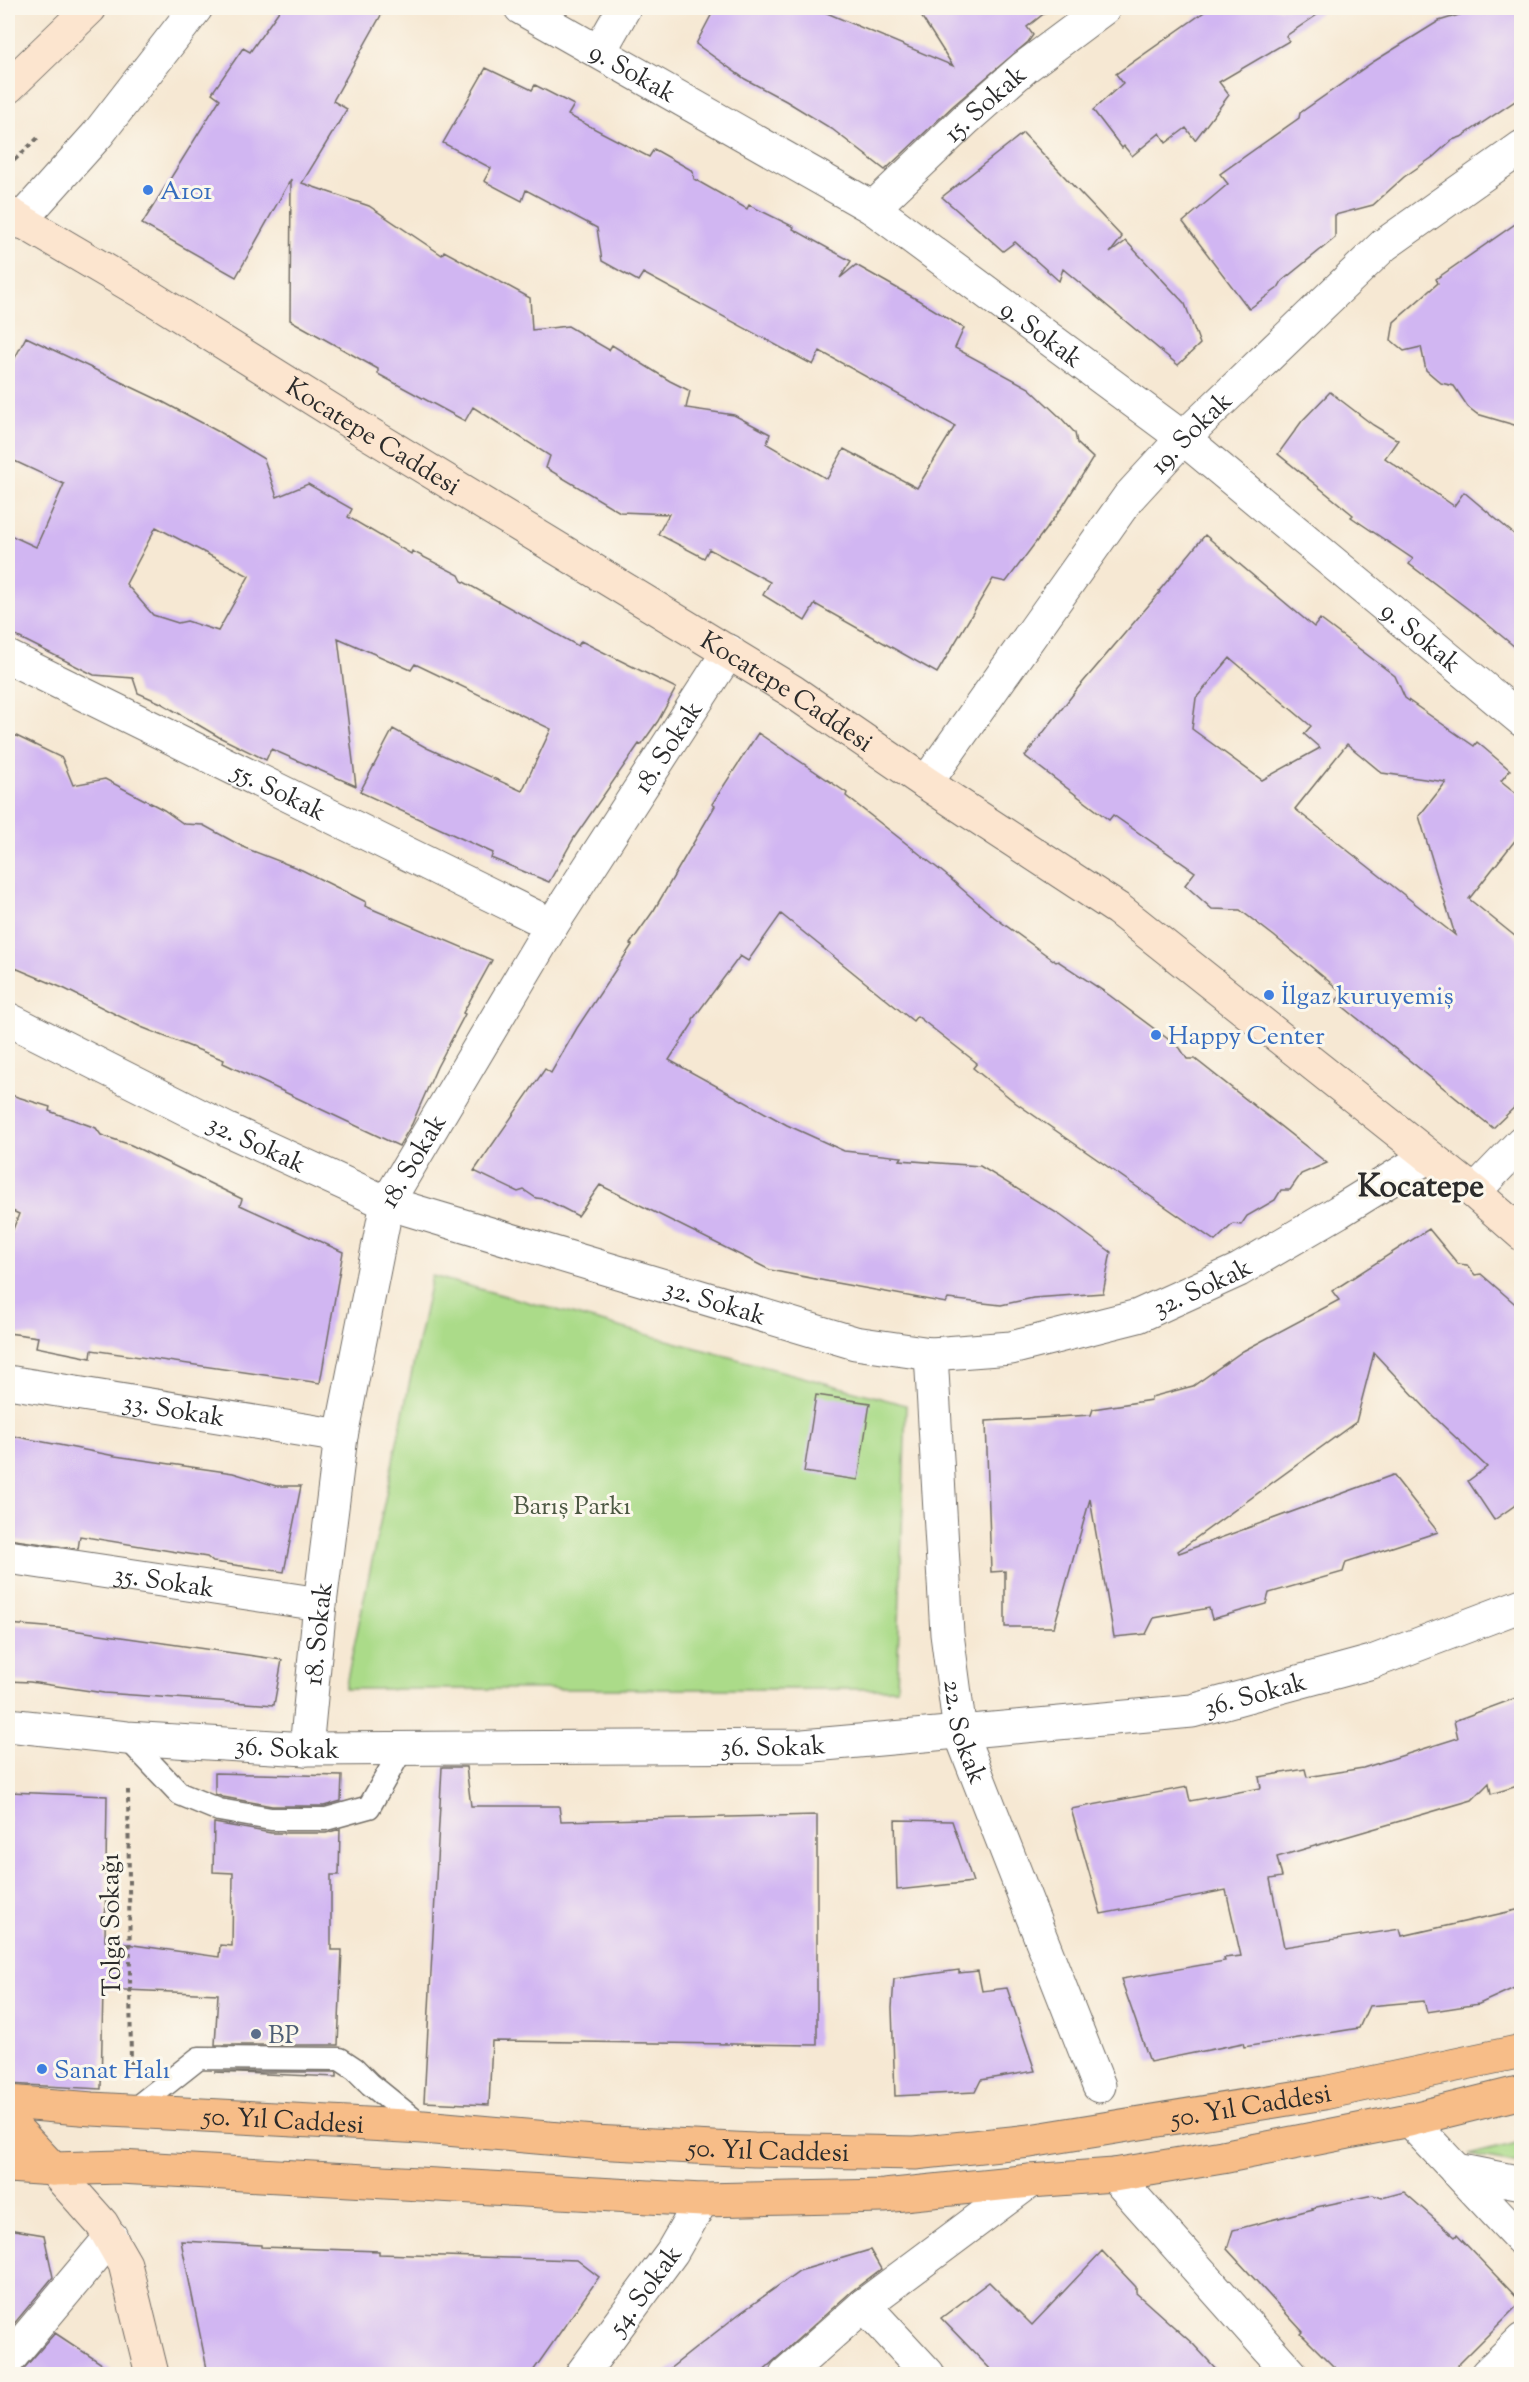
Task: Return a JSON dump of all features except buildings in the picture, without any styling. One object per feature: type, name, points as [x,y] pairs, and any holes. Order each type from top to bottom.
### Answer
[{"type":"main road","name":"50. Yıl Caddesi","points":[[8,2102],[423,2127],[593,2142],[754,2150],[915,2153],[1030,2141],[1324,2093],[1521,2051]]},
{"type":"main road","name":"50. Yıl Caddesi","points":[[8,2166],[53,2169],[120,2167],[702,2200],[884,2196],[1114,2175],[1222,2157],[1408,2120],[1521,2092]]},
{"type":"main road","points":[[8,2121],[53,2169]]},
{"type":"street","points":[[8,87],[90,8]]},
{"type":"street","points":[[13,217],[98,134],[196,8]]},
{"type":"street","name":"9. Sokak","points":[[521,8],[873,208],[1183,438],[1518,710]]},
{"type":"street","points":[[599,52],[624,8]]},
{"type":"street","name":"15. Sokak","points":[[873,208],[966,119],[1026,67],[1104,8]]},
{"type":"street","name":"19. Sokak","points":[[926,783],[1128,498],[1183,438],[1384,244],[1521,147]]},
{"type":"street","name":"Kocatepe Caddesi","points":[[13,217],[149,296],[363,430],[729,651],[1118,909],[1427,1157],[1474,1192],[1521,1234]]},
{"type":"street","name":"18. Sokak","points":[[306,1749],[320,1604],[341,1436],[387,1203],[552,925],[729,651]]},
{"type":"street","name":"55. Sokak","points":[[8,657],[552,925]]},
{"type":"street","name":"32. Sokak","points":[[8,1019],[228,1130],[387,1203],[855,1343],[931,1354],[1011,1348],[1138,1316],[1239,1270],[1427,1157]]},
{"type":"street","points":[[1474,1192],[1521,1142]]},
{"type":"street","name":"22. Sokak","points":[[931,1354],[947,1634],[960,1732],[1099,2086]]},
{"type":"street","name":"33. Sokak","points":[[8,1382],[341,1436]]},
{"type":"street","name":"35. Sokak","points":[[8,1557],[320,1604]]},
{"type":"street","name":"36. Sokak","points":[[8,1725],[127,1738],[306,1749],[803,1746],[1192,1711],[1372,1662],[1521,1605]]},
{"type":"street","points":[[1408,2120],[1521,2240]]},
{"type":"street","points":[[53,2169],[95,2215],[111,2237],[125,2264],[152,2374]]},
{"type":"street","points":[[1456,2170],[1521,2183]]},
{"type":"street","points":[[1114,2175],[1291,2374]]},
{"type":"street","points":[[786,2374],[864,2305],[1030,2181]]},
{"type":"street","name":"54. Sokak","points":[[582,2374],[672,2252],[702,2200]]},
{"type":"street","points":[[8,2360],[111,2237]]},
{"type":"street","points":[[864,2305],[928,2374]]},
{"type":"street","points":[[1487,2374],[1521,2340]]},
{"type":"lane","points":[[127,1738],[180,1794],[219,1810],[271,1819],[326,1819],[369,1807],[402,1749]]},
{"type":"lane","points":[[132,2111],[199,2058],[340,2059],[355,2068],[370,2084],[423,2127]]},
{"type":"path","name":"Tolga Sokağı","points":[[127,1738],[132,2111]]},
{"type":"green space","name":"Barış Parkı","points":[[432,1276],[906,1405],[897,1689],[345,1689]]},
{"type":"green space","points":[[1521,2142],[1521,2164],[1469,2155]]},
{"type":"place","name":"A101","points":[[148,190]]},
{"type":"place","name":"İlgaz kuruyemiş","points":[[1269,995]]},
{"type":"place","name":"Happy Center","points":[[1156,1035]]},
{"type":"place","name":"BP","points":[[256,2034]]},
{"type":"place","name":"Sanat Halı","points":[[42,2069]]},
{"type":"district","name":"Kocatepe","points":[[1421,1185]]}]
